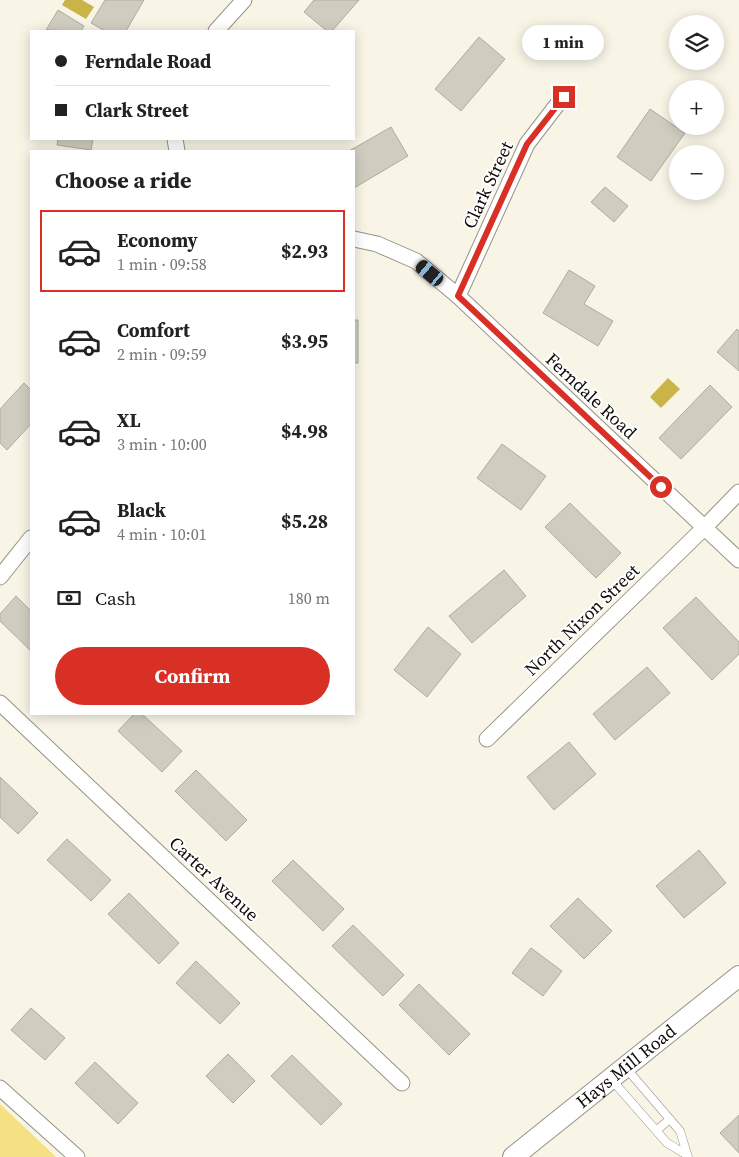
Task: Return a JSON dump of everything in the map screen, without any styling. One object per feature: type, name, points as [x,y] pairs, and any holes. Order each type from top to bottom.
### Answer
[{"type":"street","points":[[217,30],[244,0]]},
{"type":"street","name":"Clark Street","points":[[458,296],[527,144],[564,97]]},
{"type":"street","name":"Ferndale Road","points":[[355,239],[377,244],[416,261],[458,296],[739,560]]},
{"type":"street","name":"North Nixon Street","points":[[487,739],[739,492]]},
{"type":"street","points":[[0,577],[30,539]]},
{"type":"street","name":"Carter Avenue","points":[[0,702],[402,1083]]},
{"type":"street","name":"Hays Mill Road","points":[[513,1157],[739,976]]},
{"type":"street","points":[[0,1088],[77,1157]]},
{"type":"lane","points":[[618,1073],[670,1119],[680,1131],[688,1156]]},
{"type":"lane","points":[[618,1073],[656,1130],[667,1143],[688,1156]]},
{"type":"lane","points":[[656,1130],[670,1119]]},
{"type":"shaded area","points":[[65,0],[82,0],[94,7],[86,19],[62,5]]},
{"type":"shaded area","points":[[668,378],[680,389],[661,408],[650,397]]},
{"type":"shaded area","points":[[0,1104],[56,1157],[0,1157]]},
{"type":"building","points":[[105,0],[144,0],[127,30],[103,30],[91,23]]},
{"type":"building","points":[[314,0],[359,0],[333,30],[326,30],[304,12]]},
{"type":"building","points":[[58,10],[84,26],[82,30],[46,30]]},
{"type":"building","points":[[479,37],[505,59],[461,111],[435,89]]},
{"type":"building","points":[[650,109],[669,122],[669,135],[684,135],[676,145],[669,145],[669,156],[651,181],[617,157]]},
{"type":"building","points":[[391,127],[408,156],[355,187],[355,150],[351,150]]},
{"type":"building","points":[[58,140],[93,140],[91,150],[57,145]]},
{"type":"building","points":[[605,187],[628,206],[614,222],[591,202]]},
{"type":"building","points":[[569,270],[595,286],[584,304],[613,321],[598,346],[543,313]]},
{"type":"building","points":[[355,320],[358,320],[358,363],[355,363]]},
{"type":"building","points":[[737,329],[739,331],[739,371],[717,352]]},
{"type":"building","points":[[24,383],[30,389],[30,425],[7,450],[0,443],[0,409]]},
{"type":"building","points":[[710,385],[732,407],[681,459],[659,438]]},
{"type":"building","points":[[502,444],[546,476],[521,510],[477,478]]},
{"type":"building","points":[[570,503],[621,553],[596,578],[545,527]]},
{"type":"building","points":[[504,570],[526,596],[472,643],[449,616]]},
{"type":"building","points":[[16,596],[30,610],[30,650],[0,621],[0,614]]},
{"type":"building","points":[[696,597],[739,642],[739,654],[712,680],[663,628]]},
{"type":"building","points":[[428,627],[461,654],[427,697],[394,670]]},
{"type":"building","points":[[647,667],[670,693],[615,740],[593,714]]},
{"type":"building","points":[[133,715],[143,715],[182,751],[162,772],[118,731]]},
{"type":"building","points":[[569,742],[596,774],[554,810],[527,777]]},
{"type":"building","points":[[196,770],[247,820],[226,841],[175,791]]},
{"type":"building","points":[[0,777],[38,813],[18,834],[0,817]]},
{"type":"building","points":[[67,839],[111,880],[91,901],[47,860]]},
{"type":"building","points":[[699,850],[726,883],[684,918],[656,886]]},
{"type":"building","points":[[293,860],[344,909],[323,931],[272,881]]},
{"type":"building","points":[[129,893],[179,943],[159,964],[108,914]]},
{"type":"building","points":[[578,898],[612,931],[584,959],[550,926]]},
{"type":"building","points":[[353,925],[404,975],[383,996],[332,946]]},
{"type":"building","points":[[531,948],[562,971],[543,996],[512,973]]},
{"type":"building","points":[[196,961],[240,1003],[220,1024],[176,983]]},
{"type":"building","points":[[419,984],[470,1034],[449,1055],[399,1005]]},
{"type":"building","points":[[31,1008],[65,1038],[45,1060],[11,1030]]},
{"type":"building","points":[[228,1054],[255,1081],[233,1103],[206,1076]]},
{"type":"building","points":[[292,1055],[342,1104],[321,1125],[271,1076]]},
{"type":"building","points":[[95,1062],[138,1103],[118,1124],[75,1083]]},
{"type":"building","points":[[739,1115],[739,1153],[720,1133]]},
{"type":"route","points":[[564,97],[527,144],[458,296],[661,487]]}]
